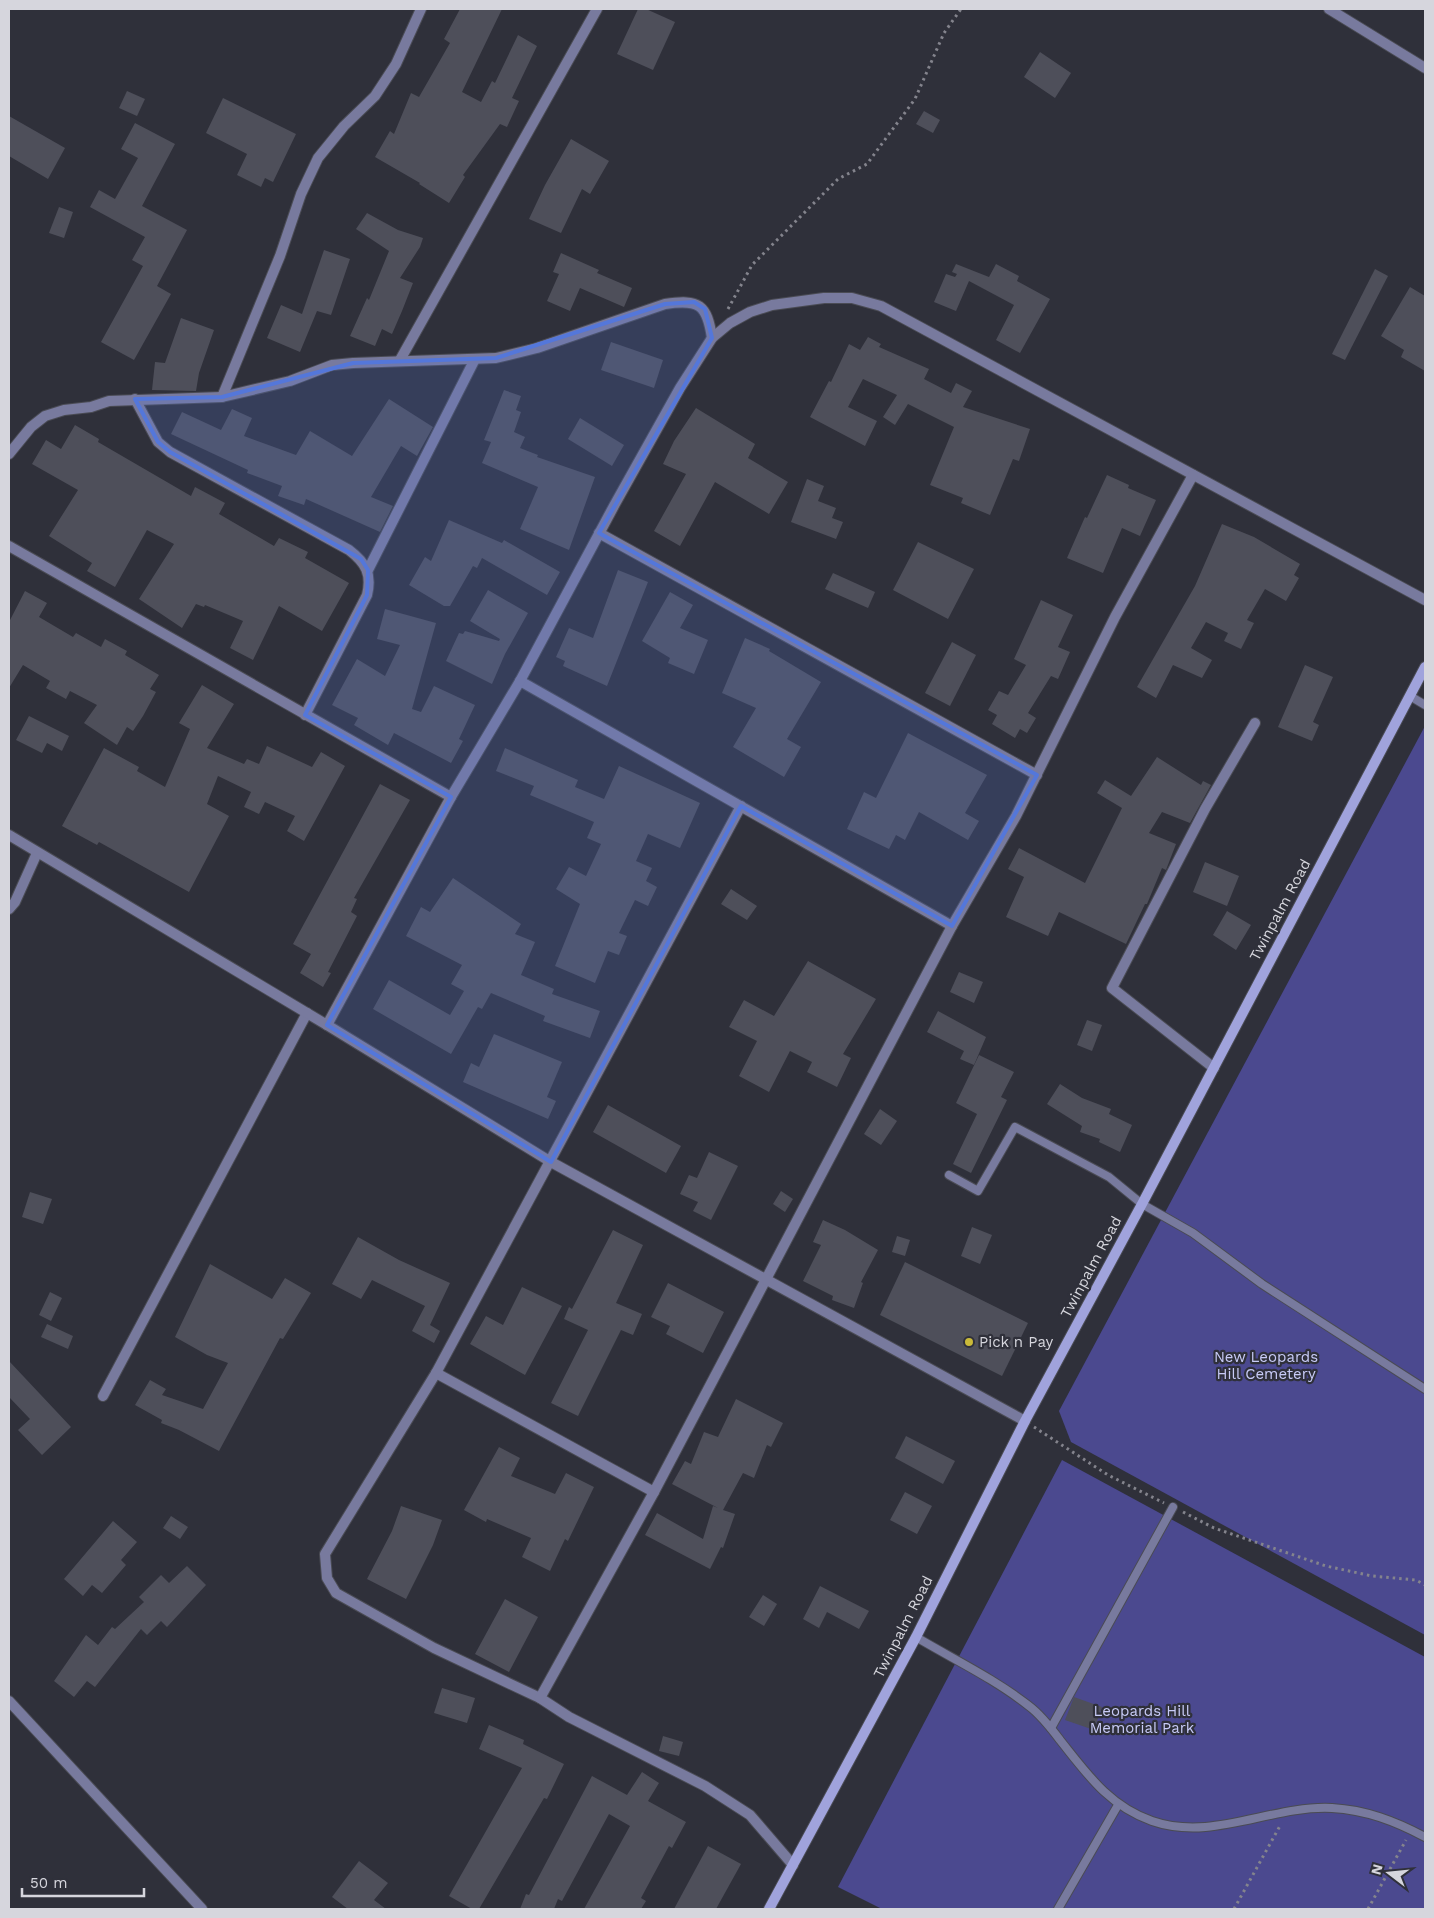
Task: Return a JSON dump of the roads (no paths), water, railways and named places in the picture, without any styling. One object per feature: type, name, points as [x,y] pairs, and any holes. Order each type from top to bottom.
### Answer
[{"type":"main road","name":"Twinpalm Road","points":[[769,1909],[916,1637],[1025,1421],[1142,1204],[1425,666]]},
{"type":"street","points":[[222,397],[280,256],[301,194],[318,158],[344,126],[375,96],[396,64],[421,9]]},
{"type":"street","points":[[400,360],[597,9]]},
{"type":"street","points":[[1329,9],[1425,68]]},
{"type":"street","points":[[327,1025],[451,797],[520,681],[599,533],[680,388],[712,338],[730,323],[750,312],[772,305],[824,298],[852,298],[881,306],[1425,600]]},
{"type":"street","points":[[9,454],[31,427],[45,416],[109,401],[222,397],[290,381],[332,365],[400,360],[496,358],[537,348],[665,304],[694,302],[705,309],[710,319],[712,338]]},
{"type":"street","points":[[368,570],[475,359]]},
{"type":"street","points":[[135,399],[158,442],[170,452],[349,550],[361,559],[368,570],[370,583],[367,596],[305,715]]},
{"type":"street","points":[[540,1698],[654,1492],[952,926],[1037,775],[1111,626],[1193,475]]},
{"type":"street","points":[[599,533],[1037,775]]},
{"type":"street","points":[[9,546],[451,797]]},
{"type":"street","points":[[520,681],[952,926]]},
{"type":"street","points":[[1214,1068],[1112,988],[1205,809],[1255,723]]},
{"type":"street","points":[[741,806],[436,1373],[326,1554],[327,1578],[336,1593],[434,1648],[540,1698],[569,1717],[706,1786],[750,1814],[793,1865]]},
{"type":"street","points":[[9,835],[327,1025],[551,1162],[1025,1421]]},
{"type":"street","points":[[9,909],[37,853]]},
{"type":"street","points":[[103,1396],[307,1013]]},
{"type":"street","points":[[436,1373],[654,1492]]},
{"type":"street","points":[[9,1701],[202,1909]]},
{"type":"lane","points":[[1410,696],[1425,705]]},
{"type":"lane","points":[[949,1175],[978,1191],[1015,1127],[1109,1176],[1142,1204],[1193,1233],[1262,1284],[1425,1389]]},
{"type":"lane","points":[[1051,1728],[1173,1508]]},
{"type":"lane","points":[[916,1637],[1030,1706],[1051,1728],[1102,1790],[1118,1805],[1152,1821],[1184,1828],[1211,1828],[1287,1813],[1331,1808],[1368,1812],[1425,1837]]},
{"type":"lane","points":[[1058,1909],[1118,1805]]},
{"type":"place","name":"Pick n Pay","points":[[969,1342]]},
{"type":"park label","name":"New Leopards Hill Cemetery","points":[[1266,1366]]},
{"type":"park label","name":"Leopards Hill Memorial Park","points":[[1142,1720]]}]
